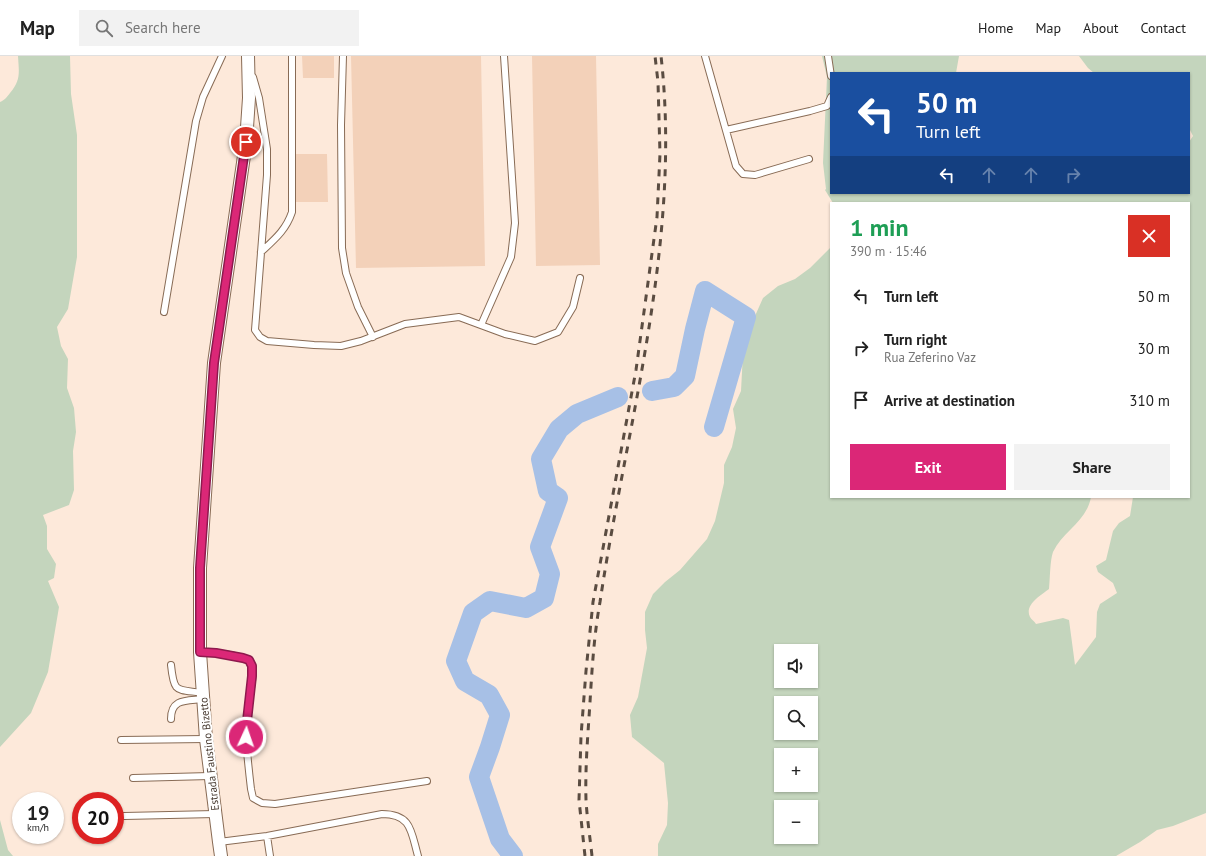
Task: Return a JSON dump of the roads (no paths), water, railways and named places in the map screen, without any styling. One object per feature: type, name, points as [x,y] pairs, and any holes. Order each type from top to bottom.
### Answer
[{"type":"street","name":"Estrada Faustino Bizetto","points":[[222,856],[215,814],[206,739],[200,652],[200,568],[214,363],[246,142],[249,98],[248,60]]},
{"type":"lane","points":[[164,312],[196,121],[203,97],[222,56]]},
{"type":"lane","points":[[262,252],[280,234],[289,222],[292,212],[292,56]]},
{"type":"lane","points":[[343,56],[341,125],[342,248],[346,273],[358,307],[372,337]]},
{"type":"lane","points":[[481,325],[511,256],[515,223],[504,56]]},
{"type":"lane","points":[[705,56],[736,166],[743,174],[755,175],[809,159]]},
{"type":"lane","points":[[828,56],[830,72]]},
{"type":"lane","points":[[248,60],[259,98],[267,149],[267,175],[262,252],[255,330],[260,337],[267,340],[341,346],[361,341],[405,324],[459,317],[505,334],[535,341],[558,332],[573,307],[580,278]]},
{"type":"lane","points":[[726,130],[827,106],[830,99]]},
{"type":"lane","points":[[200,652],[216,653],[243,658],[249,660],[252,666],[246,737],[253,798],[262,803],[275,804],[427,782]]},
{"type":"lane","points":[[171,665],[175,686],[180,690],[203,696]]},
{"type":"lane","points":[[171,719],[171,711],[179,702],[203,696]]},
{"type":"lane","points":[[121,740],[206,739]]},
{"type":"lane","points":[[134,778],[210,776]]},
{"type":"lane","points":[[124,816],[215,814]]},
{"type":"lane","points":[[219,842],[267,836],[382,814],[393,814],[402,817],[409,826],[418,856]]},
{"type":"lane","points":[[267,836],[270,856]]},
{"type":"waterway","points":[[652,391],[674,387],[685,376],[705,291],[746,317],[714,427]]},
{"type":"waterway","points":[[513,856],[500,839],[479,777],[500,715],[489,695],[465,681],[456,661],[473,613],[490,601],[526,608],[544,598],[550,574],[540,547],[558,498],[548,491],[541,459],[559,429],[577,414],[618,397]]},
{"type":"railway","points":[[585,856],[579,800],[581,736],[593,602],[636,370],[657,217],[660,154],[658,82],[655,56]]},
{"type":"railway","points":[[592,856],[587,814],[586,788],[594,652],[598,614],[611,534],[637,398],[658,262],[664,194],[666,125],[661,56]]}]
